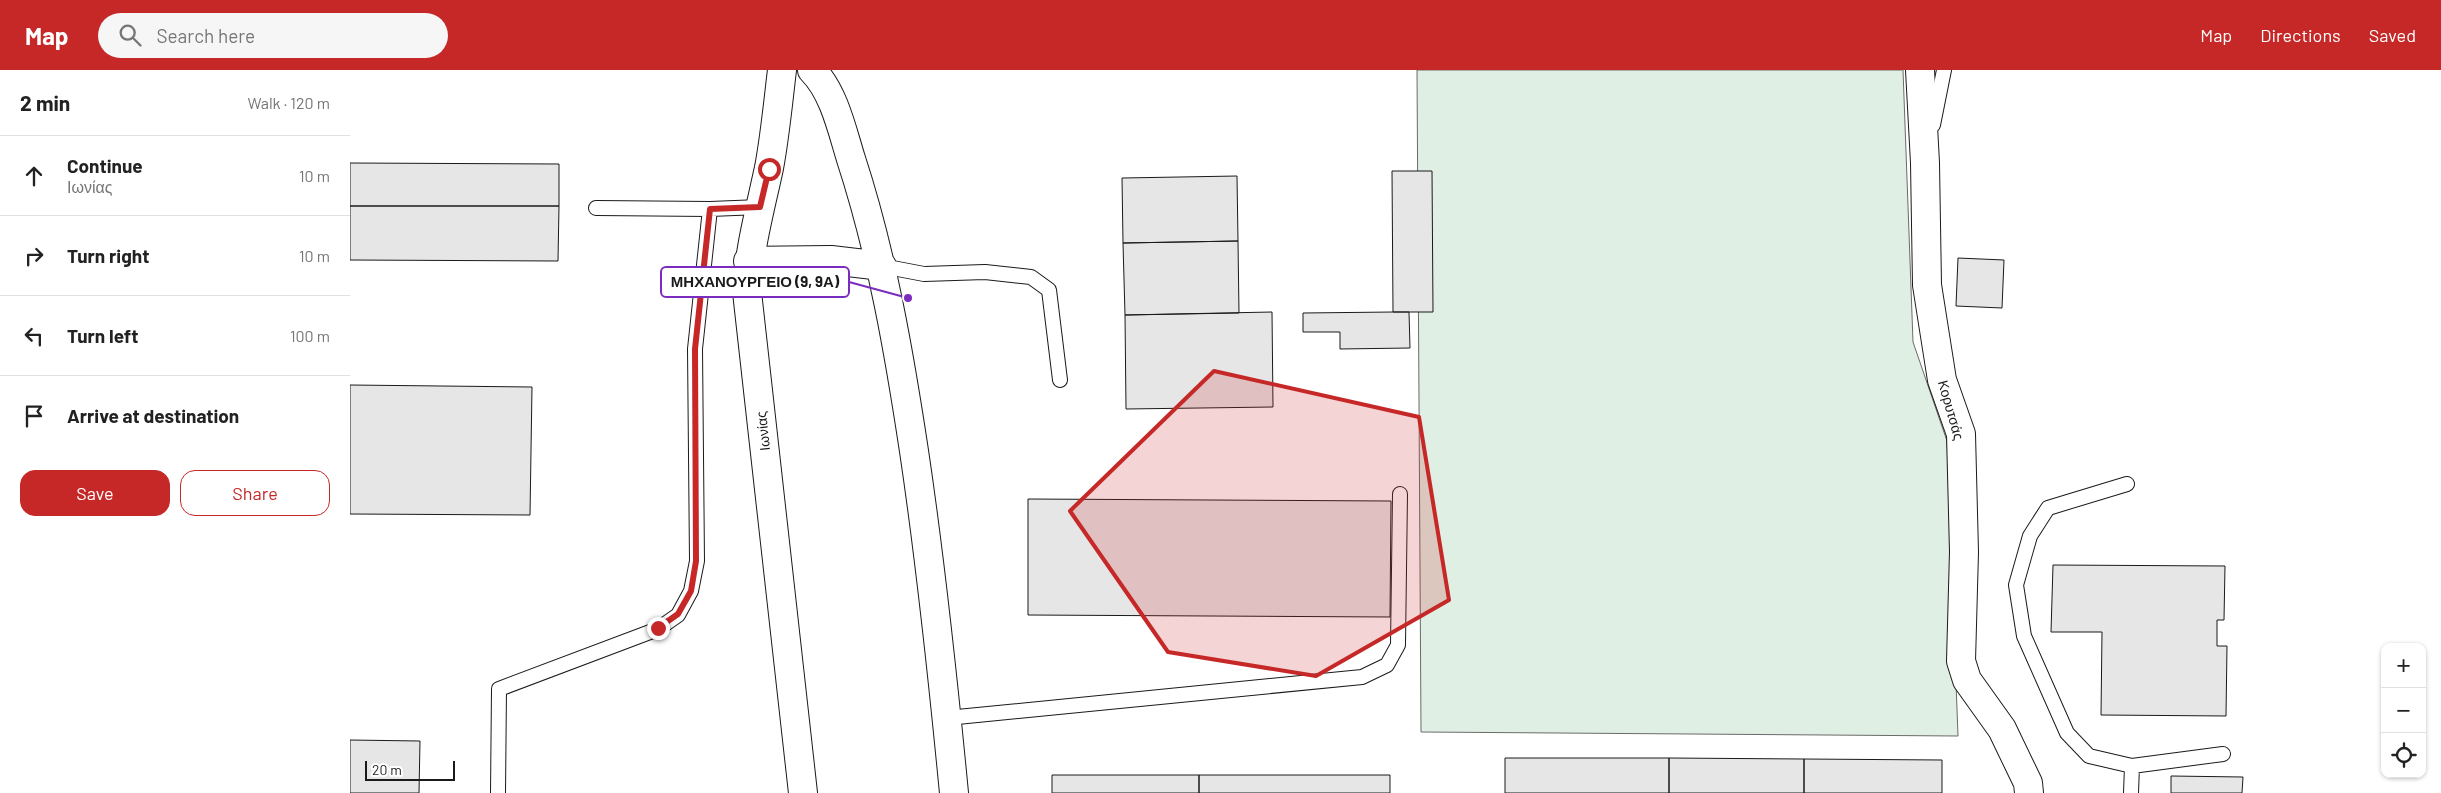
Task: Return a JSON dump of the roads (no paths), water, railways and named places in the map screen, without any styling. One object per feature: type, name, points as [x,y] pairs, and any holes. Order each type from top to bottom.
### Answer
[{"type":"street","name":"Ιωνίας","points":[[782,70],[777,122],[748,261],[747,292],[803,793]]},
{"type":"street","points":[[812,70],[818,76],[833,106],[860,187],[882,266],[906,397],[920,493],[954,793]]},
{"type":"street","name":"Κορυτσάς","points":[[1920,70],[1925,163],[1927,285],[1942,380],[1961,434],[1964,552],[1961,661],[1967,680],[2002,729],[2028,783],[2029,793]]},
{"type":"street","points":[[748,261],[830,260],[882,266]]},
{"type":"lane","points":[[1925,163],[1944,70]]},
{"type":"lane","points":[[596,208],[710,209],[760,207]]},
{"type":"lane","points":[[498,793],[500,689],[658,628],[678,614],[691,591],[696,561],[695,349],[710,209]]},
{"type":"lane","points":[[882,266],[924,274],[985,272],[1031,277],[1049,290],[1060,380]]},
{"type":"lane","points":[[2127,484],[2048,508],[2030,536],[2016,585],[2024,636],[2067,733],[2089,756],[2132,766],[2223,754]]},
{"type":"lane","points":[[947,718],[1362,677],[1387,665],[1398,645],[1400,494]]},
{"type":"lane","points":[[2131,793],[2132,766]]},
{"type":"place","name":"ΜΗΧΑΝΟΥΡΓΕΙΟ (9, 9Α)","points":[[908,298]]}]
